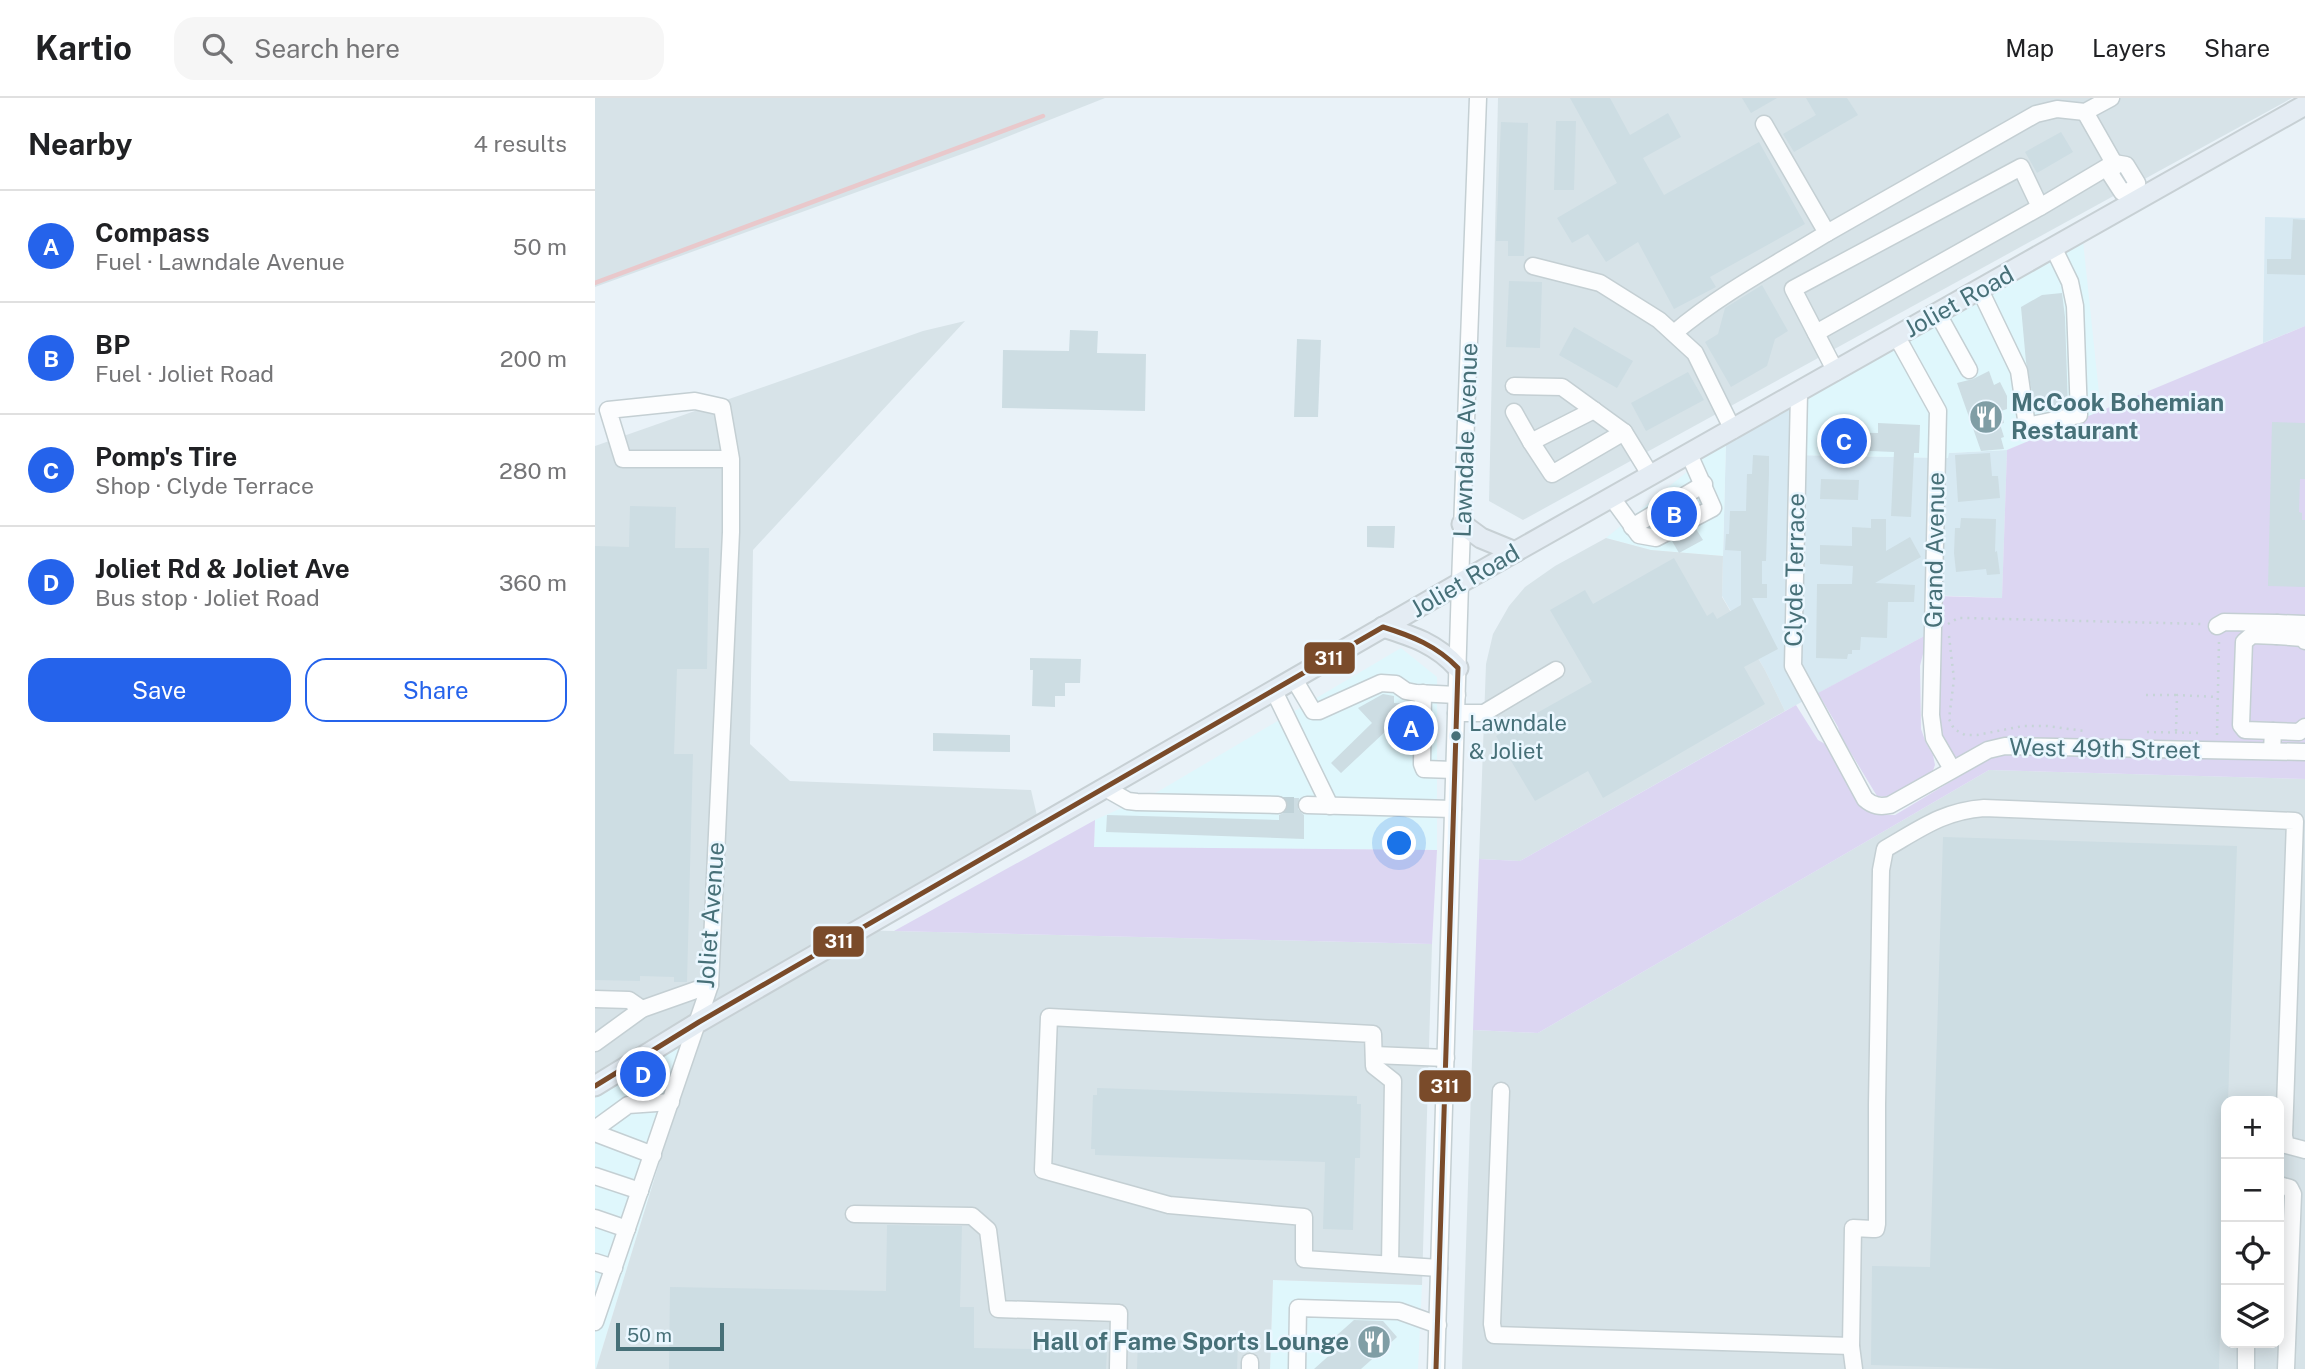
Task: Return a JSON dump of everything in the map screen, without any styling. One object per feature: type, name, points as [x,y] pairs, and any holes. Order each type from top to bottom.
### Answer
[{"type":"main road","name":"Joliet Road","points":[[595,1086],[699,1022],[1383,627],[2054,248],[2135,196],[2305,106]]},
{"type":"main road","points":[[1462,524],[1481,538],[1515,552]]},
{"type":"main road","points":[[1383,627],[1424,640],[1458,667]]},
{"type":"street","name":"Lawndale Avenue","points":[[1436,1369],[1478,98]]},
{"type":"street","points":[[1674,333],[1721,298],[1827,233],[2036,114],[2057,109],[2085,112],[2111,98]]},
{"type":"street","points":[[2085,112],[2114,163],[2111,175],[2122,192],[2135,196]]},
{"type":"street","points":[[1764,124],[1827,233]]},
{"type":"street","points":[[1816,333],[2114,163]]},
{"type":"street","points":[[1836,372],[1793,289],[2021,167],[2040,207]]},
{"type":"street","points":[[1980,290],[2019,371],[2027,426],[2079,415],[2075,306],[2070,282],[2054,248]]},
{"type":"street","points":[[1533,266],[1600,283],[1659,320],[1695,353],[1733,430]]},
{"type":"street","points":[[1938,314],[1969,370]]},
{"type":"street","name":"Grand Avenue","points":[[1897,337],[1938,411],[1931,715],[1934,738],[1951,769]]},
{"type":"street","points":[[1514,386],[1562,387],[1624,432],[1651,475]]},
{"type":"street","name":"Clyde Terrace","points":[[1799,393],[1793,666],[1865,799],[1877,806]]},
{"type":"street","name":"Joliet Avenue","points":[[595,1322],[710,985],[731,532],[731,459],[722,407],[695,401],[608,410],[623,459],[731,459]]},
{"type":"street","points":[[1531,442],[1594,410]]},
{"type":"street","points":[[1514,412],[1552,474],[1624,432]]},
{"type":"street","points":[[1612,498],[1639,535],[1655,538],[1713,508],[1689,454]]},
{"type":"street","points":[[1632,527],[1704,484]]},
{"type":"street","points":[[2217,626],[2224,622],[2277,630],[2305,640]]},
{"type":"street","points":[[2305,624],[2252,635],[2244,642],[2241,725],[2245,730],[2299,732],[2305,727]]},
{"type":"street","points":[[1456,713],[1483,713],[1556,670]]},
{"type":"street","points":[[1294,679],[1313,711],[1319,711],[1381,683],[1396,684],[1406,691],[1457,695]]},
{"type":"street","points":[[1274,691],[1329,806]]},
{"type":"street","points":[[1423,693],[1424,769],[1454,770]]},
{"type":"street","points":[[2272,751],[2273,731]]},
{"type":"street","name":"West 49th Street","points":[[1877,806],[1890,805],[1988,750],[2005,746],[2305,752]]},
{"type":"street","points":[[1105,788],[1128,801],[1137,802],[1278,805]]},
{"type":"street","points":[[1307,805],[1453,809]]},
{"type":"street","points":[[1854,1369],[1851,1346],[1853,1228],[1873,1230],[1877,1224],[1881,884],[1885,849],[1944,815],[1984,808],[2295,821],[2298,953],[2284,1136],[2286,1145],[2305,1150]]},
{"type":"street","points":[[595,1043],[642,1009],[710,985]]},
{"type":"street","points":[[595,999],[629,1000],[642,1009]]},
{"type":"street","points":[[1390,1265],[1393,1082],[1374,1066],[1374,1034],[1049,1017],[1043,1170],[1169,1205],[1304,1217],[1304,1259],[1390,1265],[1439,1268]]},
{"type":"street","points":[[1374,1055],[1446,1058]]},
{"type":"street","points":[[1501,1091],[1492,1324],[1494,1335],[1851,1346]]},
{"type":"street","points":[[653,1155],[595,1131],[628,1105],[671,1102]]},
{"type":"street","points":[[595,1176],[640,1191]]},
{"type":"street","points":[[2284,1186],[2290,1188],[2293,1194],[2286,1369]]},
{"type":"street","points":[[854,1214],[972,1216],[988,1230],[998,1309],[1119,1313],[1118,1369]]},
{"type":"street","points":[[595,1218],[627,1229]]},
{"type":"street","points":[[595,1262],[614,1268]]},
{"type":"street","points":[[1297,1369],[1298,1308],[1399,1311],[1437,1325]]},
{"type":"street","points":[[2246,1348],[2246,1369]]},
{"type":"path","points":[[1946,625],[1958,618],[1965,618],[2217,626],[2219,735],[2176,731],[2144,732]]},
{"type":"path","points":[[1949,635],[1954,679],[1949,719],[1954,729],[1965,735],[2034,726],[2085,731]]},
{"type":"path","points":[[2145,695],[2218,697]]},
{"type":"path","points":[[2176,731],[2177,695]]},
{"type":"shaded area","points":[[595,98],[1105,98],[984,146],[595,287]]},
{"type":"shaded area","points":[[1498,98],[2292,98],[1523,520],[1489,501]]},
{"type":"shaded area","points":[[2265,217],[2305,218],[2305,326],[2263,343]]},
{"type":"shaded area","points":[[2083,241],[2101,412],[2007,450],[1949,453],[1948,458],[1793,455],[1794,402]]},
{"type":"shaded area","points":[[965,321],[753,550],[750,744],[790,781],[1031,790],[1038,820],[853,930],[1432,944],[1422,1285],[1273,1280],[1270,1369],[596,1369],[705,1014],[595,1080],[595,446],[923,331]]},
{"type":"shaded area","points":[[2305,326],[2305,779],[1989,770],[1538,1033],[1473,1030],[1479,859],[1520,861],[1796,705],[1818,740],[1825,744],[1861,805],[1878,815],[1895,815],[1960,776],[1937,739],[1938,596],[2002,598],[2007,450]]},
{"type":"shaded area","points":[[1794,402],[1793,455],[1947,458],[1948,453],[2007,450],[2002,598],[1929,595],[1928,634],[1785,711],[1765,670],[1722,596],[1726,440]]},
{"type":"shaded area","points":[[1726,440],[1723,556],[1651,550],[1606,538]]},
{"type":"shaded area","points":[[1606,538],[1651,550],[1723,556],[1722,597],[1765,670],[1785,711],[1520,861],[1479,859],[1486,664],[1493,634],[1509,606],[1525,587],[1555,566]]},
{"type":"shaded area","points":[[1928,634],[1920,666],[1921,729],[1935,765],[1932,773],[1887,797],[1877,796],[1818,693]]},
{"type":"shaded area","points":[[1401,648],[1437,677],[1437,850],[1094,847],[1095,820],[1159,791]]},
{"type":"shaded area","points":[[1989,770],[2305,779],[2305,1369],[1462,1369],[1473,1030],[1538,1033]]},
{"type":"shaded area","points":[[1095,820],[1094,847],[1437,850],[1432,944],[894,931]]},
{"type":"shaded area","points":[[705,1013],[596,1369],[595,1369],[595,1080]]},
{"type":"shaded area","points":[[1273,1280],[1422,1285],[1418,1369],[1270,1369]]},
{"type":"building","points":[[1570,98],[1610,98],[1630,135],[1668,113],[1681,137],[1643,158],[1664,195],[1759,142],[1805,224],[1710,277],[1716,287],[1674,309],[1638,242],[1606,262],[1588,234],[1572,243],[1557,218],[1617,183]]},
{"type":"building","points":[[1742,98],[1777,98],[1751,113]]},
{"type":"building","points":[[1806,98],[1847,98],[1858,115],[1794,152],[1783,134],[1816,115]]},
{"type":"building","points":[[1556,121],[1576,121],[1574,190],[1554,190]]},
{"type":"building","points":[[1501,122],[1528,123],[1524,256],[1508,256],[1508,241],[1496,241]]},
{"type":"building","points":[[2061,132],[2073,152],[2037,173],[2025,152]]},
{"type":"building","points":[[2293,219],[2305,220],[2305,275],[2267,274],[2267,259],[2291,259]]},
{"type":"building","points":[[1509,281],[1542,282],[1540,348],[1506,347]]},
{"type":"building","points":[[1762,285],[1788,331],[1775,339],[1767,366],[1731,387],[1705,342],[1718,334],[1725,308]]},
{"type":"building","points":[[2062,293],[2068,407],[2036,413],[2026,362],[2021,307],[2042,295]]},
{"type":"building","points":[[1574,327],[1633,361],[1617,388],[1559,355]]},
{"type":"building","points":[[1070,330],[1098,331],[1097,353],[1146,354],[1145,411],[1002,408],[1003,350],[1069,351]]},
{"type":"building","points":[[1297,339],[1321,340],[1318,417],[1294,417]]},
{"type":"building","name":"McCook Bohemian Restaurant","points":[[1989,371],[1994,385],[2000,382],[2007,396],[2007,409],[2001,411],[2004,423],[2000,424],[2004,449],[1981,451],[1957,383]]},
{"type":"building","points":[[1688,372],[1704,400],[1646,431],[1631,403]]},
{"type":"building","points":[[2272,422],[2305,423],[2305,479],[2300,479],[2299,512],[2302,513],[2302,520],[2305,520],[2305,587],[2268,586]]},
{"type":"building","points":[[1878,423],[1920,425],[1919,453],[1914,453],[1911,517],[1891,516],[1894,452],[1823,449],[1823,432],[1878,433]]},
{"type":"building","points":[[1990,453],[1992,476],[1998,476],[2000,498],[1958,502],[1955,455]]},
{"type":"building","points":[[1753,455],[1769,456],[1769,474],[1766,561],[1762,561],[1762,584],[1767,584],[1767,598],[1752,598],[1778,649],[1744,667],[1765,704],[1603,798],[1588,771],[1535,801],[1496,736],[1592,682],[1550,610],[1585,590],[1593,604],[1674,558],[1707,616],[1713,612],[1717,619],[1741,605],[1741,551],[1725,550],[1726,534],[1729,534],[1730,511],[1746,511],[1747,474],[1752,474]]},
{"type":"building","points":[[1821,479],[1859,480],[1858,500],[1820,499]]},
{"type":"building","points":[[630,506],[676,507],[675,548],[709,548],[707,669],[677,669],[674,754],[693,754],[687,982],[674,982],[674,977],[640,976],[640,981],[595,980],[595,546],[629,547]]},
{"type":"building","points":[[1961,518],[1996,519],[1995,552],[1997,551],[2000,574],[1987,575],[1986,569],[1956,572],[1955,528],[1960,528]]},
{"type":"building","points":[[1871,519],[1886,519],[1886,551],[1910,537],[1921,557],[1875,583],[1915,585],[1914,602],[1888,602],[1887,638],[1861,637],[1860,650],[1852,650],[1847,659],[1816,658],[1817,584],[1852,584],[1853,566],[1820,564],[1820,545],[1852,546],[1852,527],[1871,528]]},
{"type":"building","points":[[1367,526],[1395,526],[1394,548],[1367,547]]},
{"type":"building","points":[[1696,529],[1703,540],[1679,553],[1672,541]]},
{"type":"building","points":[[1030,658],[1081,659],[1080,683],[1065,683],[1065,696],[1055,696],[1055,707],[1032,706],[1033,670],[1030,670]]},
{"type":"building","points":[[1383,694],[1394,696],[1394,703],[1412,704],[1412,752],[1404,751],[1404,730],[1387,730],[1341,773],[1331,763],[1372,723],[1358,708]]},
{"type":"building","points":[[933,733],[1010,735],[1010,752],[933,751]]},
{"type":"building","points":[[1285,798],[1299,798],[1298,809],[1304,815],[1304,839],[1106,832],[1107,815],[1279,820],[1279,815],[1287,811]]},
{"type":"building","points":[[1943,837],[2237,846],[2228,1096],[2221,1096],[2219,1369],[2005,1369],[1871,1365],[1872,1266],[1930,1267]]},
{"type":"building","points":[[1097,1088],[1357,1096],[1357,1104],[1361,1104],[1360,1158],[1355,1158],[1353,1230],[1323,1229],[1325,1162],[1095,1155],[1095,1149],[1091,1149],[1093,1095],[1097,1095]]},
{"type":"building","points":[[887,1225],[962,1226],[960,1307],[974,1307],[974,1348],[1107,1350],[1106,1369],[669,1369],[670,1287],[886,1291]]},
{"type":"building","points":[[1354,1320],[1383,1321],[1397,1337],[1361,1369],[1314,1369],[1342,1344],[1336,1336]]},
{"type":"building","points":[[1138,1339],[1238,1342],[1237,1369],[1137,1369]]},
{"type":"waterway","points":[[595,283],[1043,116]]},
{"type":"tunnel","points":[[1278,805],[1307,805]]},
{"type":"transit line","name":"311","points":[[595,1086],[699,1022],[1383,627],[1394,630],[1433,648],[1458,668],[1436,1369]]},
{"type":"place","name":"McCook Bohemian Restaurant","points":[[1986,417]]},
{"type":"place","name":"Pomp's Tire","points":[[1844,441]]},
{"type":"place","name":"BP","points":[[1674,514]]},
{"type":"place","name":"Compass","points":[[1411,728]]},
{"type":"place","name":"Lawndale & Joliet","points":[[1456,736]]},
{"type":"place","name":"Joliet Rd & Joliet Ave","points":[[643,1074]]},
{"type":"place","name":"Hall of Fame Sports Lounge","points":[[1374,1342]]}]
